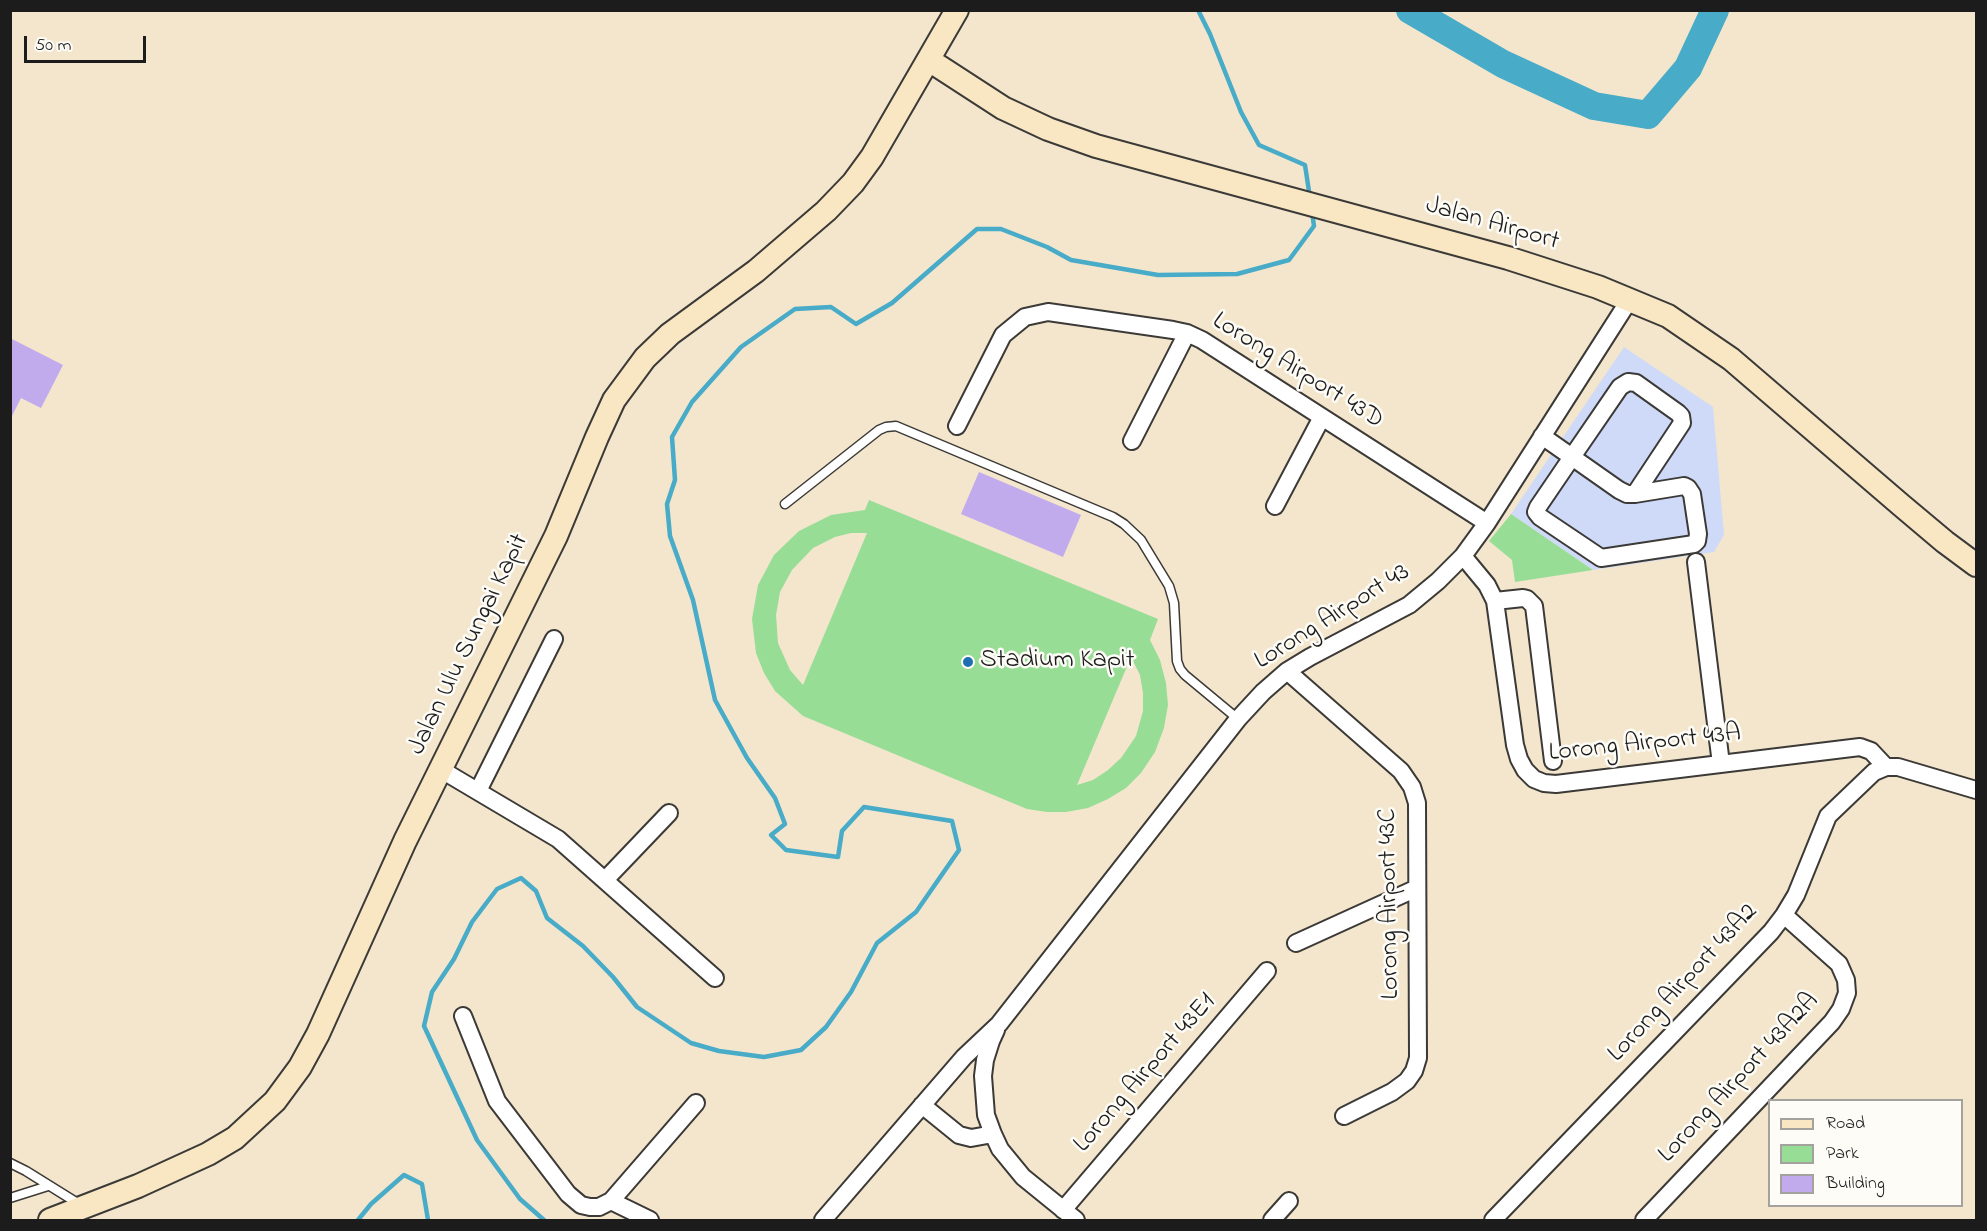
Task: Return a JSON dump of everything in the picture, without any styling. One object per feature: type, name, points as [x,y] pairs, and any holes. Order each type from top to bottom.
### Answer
[{"type":"main road","name":"Jalan Ulu Sungai Kapit","points":[[50,1221],[138,1186],[208,1154],[235,1138],[275,1101],[300,1068],[318,1034],[440,769],[556,536],[614,400],[645,358],[670,334],[756,271],[826,211],[853,183],[872,157],[957,10]]},
{"type":"main road","name":"Jalan Airport","points":[[929,60],[1003,108],[1048,129],[1096,146],[1508,258],[1598,287],[1668,316],[1731,359],[1901,506],[1977,565]]},
{"type":"street","name":"Lorong Airport 43","points":[[999,1024],[1238,719],[1263,692],[1287,671],[1310,657],[1409,605],[1463,556],[1487,523],[1630,299]]},
{"type":"street","name":"Lorong Airport 43D","points":[[957,426],[1003,336],[1025,317],[1048,312],[1187,333],[1202,340],[1487,523]]},
{"type":"street","points":[[1132,441],[1187,333]]},
{"type":"street","points":[[1542,436],[1572,457],[1623,492],[1635,494],[1684,486],[1688,488],[1692,494],[1697,541],[1689,545],[1601,558],[1536,512],[1538,507],[1572,457],[1620,387],[1628,382],[1636,383],[1678,413],[1682,423],[1635,494]]},
{"type":"street","points":[[1275,506],[1322,417]]},
{"type":"street","name":"Lorong Airport 43A","points":[[1463,556],[1487,585],[1495,601],[1515,745],[1525,770],[1534,779],[1556,784],[1860,747],[1868,749],[1886,766]]},
{"type":"street","points":[[1696,562],[1721,764]]},
{"type":"street","points":[[1495,601],[1523,598],[1534,606],[1553,761]]},
{"type":"street","points":[[478,791],[554,639]]},
{"type":"street","name":"Lorong Airport 43C","points":[[1287,671],[1407,779],[1417,803],[1418,1058],[1414,1071],[1407,1081],[1392,1092],[1344,1116]]},
{"type":"street","points":[[1886,766],[1898,767],[1977,790]]},
{"type":"street","name":"Lorong Airport 43A2","points":[[1493,1221],[1785,915],[1796,895],[1828,816],[1874,772],[1886,766]]},
{"type":"street","points":[[440,769],[550,833],[715,978]]},
{"type":"street","points":[[605,880],[669,813]]},
{"type":"street","points":[[1296,943],[1417,888]]},
{"type":"street","name":"Lorong Airport 43A2A","points":[[1644,1221],[1832,1022],[1841,1009],[1847,993],[1846,980],[1839,964],[1785,915]]},
{"type":"street","name":"Lorong Airport 43E1","points":[[1069,1215],[1267,971]]},
{"type":"street","points":[[463,1016],[497,1101],[568,1194],[581,1205],[590,1208],[612,1201],[696,1103]]},
{"type":"street","points":[[823,1221],[964,1057],[999,1024]]},
{"type":"street","points":[[999,1024],[990,1041],[985,1060],[983,1076],[986,1115],[1005,1156],[1023,1177],[1069,1215]]},
{"type":"street","points":[[922,1105],[959,1135],[971,1138],[993,1134]]},
{"type":"street","points":[[612,1201],[650,1221]]},
{"type":"street","points":[[1272,1221],[1289,1201]]},
{"type":"lane","points":[[785,504],[879,430],[896,426],[1113,517],[1141,540],[1169,586],[1174,603],[1177,661],[1180,669],[1238,719]]},
{"type":"lane","points":[[10,1163],[85,1207]]},
{"type":"lane","points":[[10,1198],[48,1186]]},
{"type":"shaded area","points":[[1624,347],[1713,407],[1724,535],[1714,552],[1593,570],[1511,514]]},
{"type":"green space","points":[[869,500],[1158,619],[1150,640],[1160,660],[1166,683],[1168,705],[1164,728],[1155,752],[1141,773],[1126,788],[1088,808],[1066,812],[1027,809],[803,716],[775,691],[756,653],[752,619],[758,585],[774,555],[799,531],[831,515],[865,510]],"holes":[[[851,533],[867,533],[803,685],[790,670],[778,643],[776,615],[780,592],[792,570],[813,548],[835,537]],[[1131,657],[1140,675],[1143,693],[1143,711],[1136,736],[1121,758],[1108,770],[1093,780],[1077,785]]]},
{"type":"green space","points":[[1511,514],[1593,570],[1515,582],[1512,560],[1489,541]]},
{"type":"building","points":[[10,338],[63,365],[41,408],[21,398],[10,420]]},
{"type":"building","points":[[979,472],[1081,515],[1063,557],[961,514]]},
{"type":"waterway","points":[[1198,10],[1241,112],[1259,145],[1305,165],[1310,198]]},
{"type":"waterway","points":[[1410,10],[1503,64],[1594,106],[1648,115],[1688,68],[1715,10]]},
{"type":"waterway","points":[[544,1220],[520,1199],[477,1140],[424,1026],[432,992],[454,959],[472,922],[497,889],[521,878],[536,891],[547,918],[583,946],[613,977],[637,1007],[691,1043],[719,1051],[764,1057],[801,1050],[826,1027],[851,992],[877,943],[916,912],[959,850],[952,821],[864,807],[842,831],[838,857],[786,850],[771,835],[785,824],[775,798],[747,758],[715,700],[693,600],[670,536],[667,504],[675,480],[672,437],[692,402],[741,347],[795,309],[831,307],[856,324],[892,303],[977,229],[1001,229],[1047,247],[1071,260],[1158,275],[1237,274],[1289,260],[1314,226],[1312,212]]},
{"type":"waterway","points":[[358,1220],[371,1204],[404,1175],[422,1184],[428,1220]]},
{"type":"place","name":"Stadium Kapit","points":[[968,662]]}]
